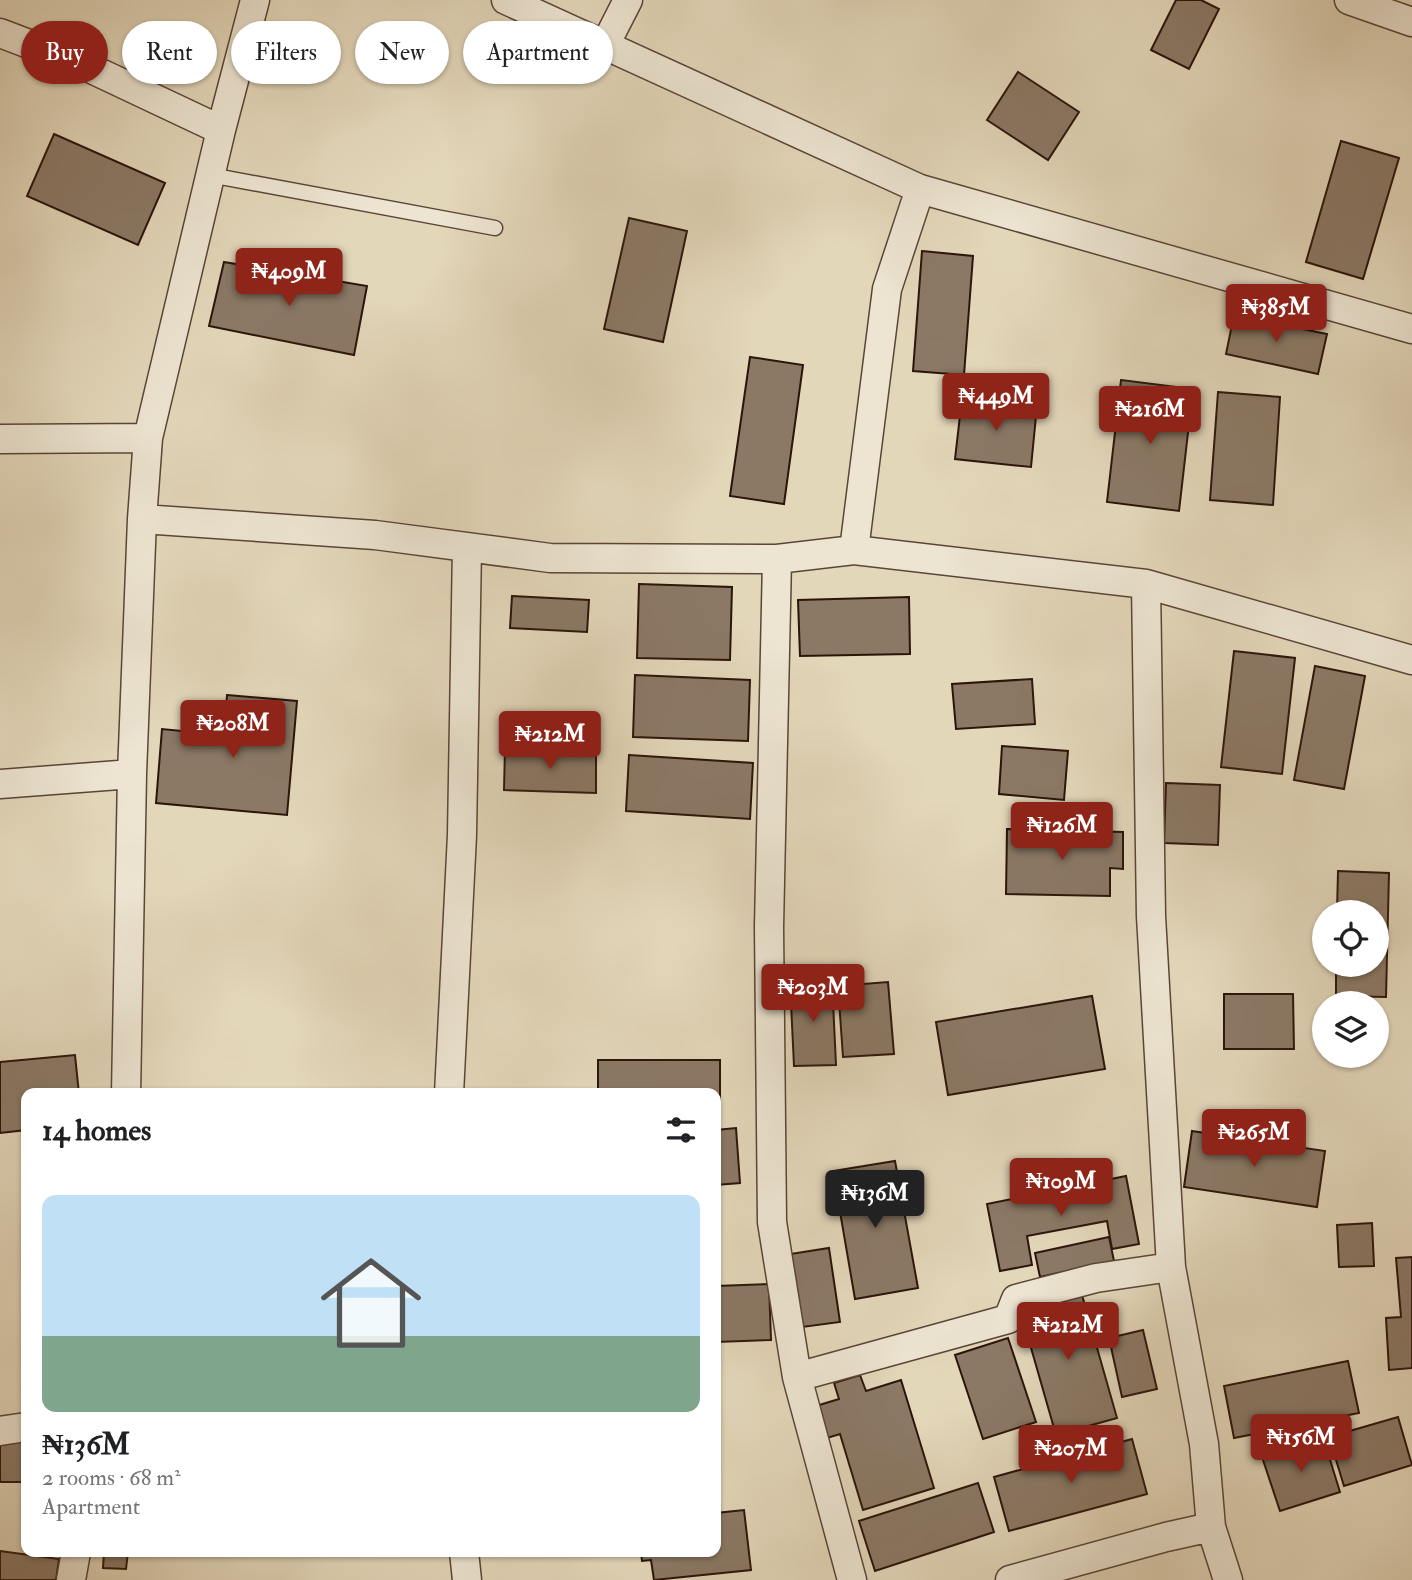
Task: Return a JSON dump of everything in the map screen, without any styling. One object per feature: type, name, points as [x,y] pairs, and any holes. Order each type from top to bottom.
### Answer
[{"type":"street","points":[[125,1088],[132,774],[142,519],[148,438],[210,175],[255,0]]},
{"type":"street","points":[[506,0],[552,21]]},
{"type":"street","points":[[613,29],[628,0]]},
{"type":"street","points":[[1349,0],[1412,22]]},
{"type":"street","points":[[0,33],[79,63],[221,130]]},
{"type":"street","points":[[613,49],[920,189],[1412,330]]},
{"type":"street","points":[[854,550],[887,289],[920,189]]},
{"type":"street","points":[[0,439],[148,438]]},
{"type":"street","points":[[142,519],[374,535],[550,558],[777,559],[854,550],[1146,584],[1412,660]]},
{"type":"street","points":[[449,1088],[462,835],[467,547]]},
{"type":"street","points":[[777,559],[769,927],[772,1222],[797,1377],[852,1580]]},
{"type":"street","points":[[1146,584],[1151,915],[1171,1267],[1204,1444],[1211,1527],[1227,1580]]},
{"type":"street","points":[[0,784],[132,774]]},
{"type":"street","points":[[797,1377],[1008,1319],[1016,1299],[1096,1278],[1171,1267]]},
{"type":"street","points":[[0,1431],[21,1428]]},
{"type":"street","points":[[1010,1580],[1211,1527]]},
{"type":"street","points":[[71,1580],[75,1557]]},
{"type":"street","points":[[465,1557],[467,1580]]},
{"type":"lane","points":[[210,175],[495,228]]},
{"type":"building","points":[[1176,0],[1201,0],[1219,9],[1189,69],[1151,50]]},
{"type":"building","points":[[1018,72],[1079,112],[1048,160],[987,120]]},
{"type":"building","points":[[54,134],[165,183],[138,245],[27,196]]},
{"type":"building","points":[[1341,141],[1399,158],[1363,279],[1306,262]]},
{"type":"building","points":[[629,218],[687,231],[663,342],[604,329]]},
{"type":"building","points":[[922,251],[973,256],[964,375],[913,371]]},
{"type":"building","points":[[224,262],[367,286],[354,355],[209,326]]},
{"type":"building","points":[[1234,315],[1327,334],[1318,374],[1226,354]]},
{"type":"building","points":[[750,357],[803,365],[784,504],[730,496]]},
{"type":"building","points":[[1121,380],[1193,389],[1179,511],[1107,502]]},
{"type":"building","points":[[1218,392],[1280,397],[1273,505],[1210,500]]},
{"type":"building","points":[[962,398],[1037,406],[1031,467],[955,459]]},
{"type":"building","points":[[639,584],[732,587],[730,660],[637,658]]},
{"type":"building","points":[[512,596],[589,600],[587,632],[510,628]]},
{"type":"building","points":[[909,597],[910,654],[800,656],[798,600]]},
{"type":"building","points":[[1234,651],[1295,658],[1282,774],[1221,767]]},
{"type":"building","points":[[1315,666],[1365,676],[1344,789],[1294,780]]},
{"type":"building","points":[[635,675],[750,680],[748,741],[633,737]]},
{"type":"building","points":[[1032,679],[1035,724],[956,729],[952,684]]},
{"type":"building","points":[[227,695],[297,701],[287,815],[156,803],[162,729],[224,735]]},
{"type":"building","points":[[1002,746],[1068,751],[1064,800],[999,794]]},
{"type":"building","points":[[505,748],[596,751],[596,793],[504,790]]},
{"type":"building","points":[[629,755],[753,763],[750,819],[626,811]]},
{"type":"building","points":[[1166,783],[1220,785],[1218,845],[1164,843]]},
{"type":"building","points":[[1007,829],[1123,832],[1123,869],[1110,868],[1110,896],[1006,894]]},
{"type":"building","points":[[1338,871],[1389,873],[1388,900],[1337,900]]},
{"type":"building","points":[[1336,977],[1386,977],[1386,991],[1336,991]]},
{"type":"building","points":[[832,981],[836,1065],[794,1066],[790,982]]},
{"type":"building","points":[[888,982],[894,1054],[843,1057],[838,986]]},
{"type":"building","points":[[1224,994],[1293,994],[1294,1049],[1224,1049]]},
{"type":"building","points":[[1092,996],[1105,1069],[948,1095],[936,1022]]},
{"type":"building","points":[[75,1055],[78,1088],[21,1088],[21,1131],[0,1133],[0,1062]]},
{"type":"building","points":[[598,1060],[720,1060],[720,1088],[598,1088]]},
{"type":"building","points":[[736,1128],[740,1183],[721,1185],[721,1130]]},
{"type":"building","points":[[1192,1131],[1325,1151],[1317,1207],[1184,1187]]},
{"type":"building","points":[[895,1161],[918,1288],[855,1299],[833,1171]]},
{"type":"building","points":[[1126,1176],[1139,1244],[1112,1249],[1107,1221],[1027,1236],[1032,1265],[1000,1271],[987,1204]]},
{"type":"building","points":[[1372,1223],[1374,1266],[1339,1267],[1337,1225]]},
{"type":"building","points":[[1109,1237],[1114,1261],[1040,1277],[1035,1253]]},
{"type":"building","points":[[829,1248],[840,1322],[795,1328],[784,1255]]},
{"type":"building","points":[[1412,1257],[1412,1368],[1389,1370],[1386,1318],[1401,1317],[1396,1258]]},
{"type":"building","points":[[769,1284],[771,1340],[721,1342],[721,1286]]},
{"type":"building","points":[[1080,1288],[1117,1418],[1056,1435],[1019,1306]]},
{"type":"building","points":[[1143,1330],[1157,1389],[1122,1397],[1109,1338]]},
{"type":"building","points":[[1008,1338],[1036,1422],[983,1439],[955,1355]]},
{"type":"building","points":[[1348,1361],[1359,1413],[1234,1438],[1224,1386]]},
{"type":"building","points":[[860,1375],[866,1391],[901,1380],[934,1488],[863,1510],[840,1434],[827,1438],[816,1406],[839,1399],[834,1383]]},
{"type":"building","points":[[1398,1417],[1412,1465],[1344,1486],[1329,1437]]},
{"type":"building","points":[[1323,1437],[1340,1492],[1280,1511],[1262,1457]]},
{"type":"building","points":[[1132,1439],[1147,1494],[1009,1531],[994,1477]]},
{"type":"building","points":[[0,1441],[21,1442],[21,1482],[0,1482]]},
{"type":"building","points":[[978,1483],[994,1532],[875,1571],[859,1521]]},
{"type":"building","points":[[744,1510],[751,1570],[654,1580],[651,1560],[642,1561],[642,1557],[721,1557],[721,1512]]},
{"type":"building","points":[[0,1551],[21,1554],[21,1557],[59,1559],[56,1580],[0,1580]]},
{"type":"building","points":[[104,1557],[127,1557],[126,1569],[103,1568]]}]
